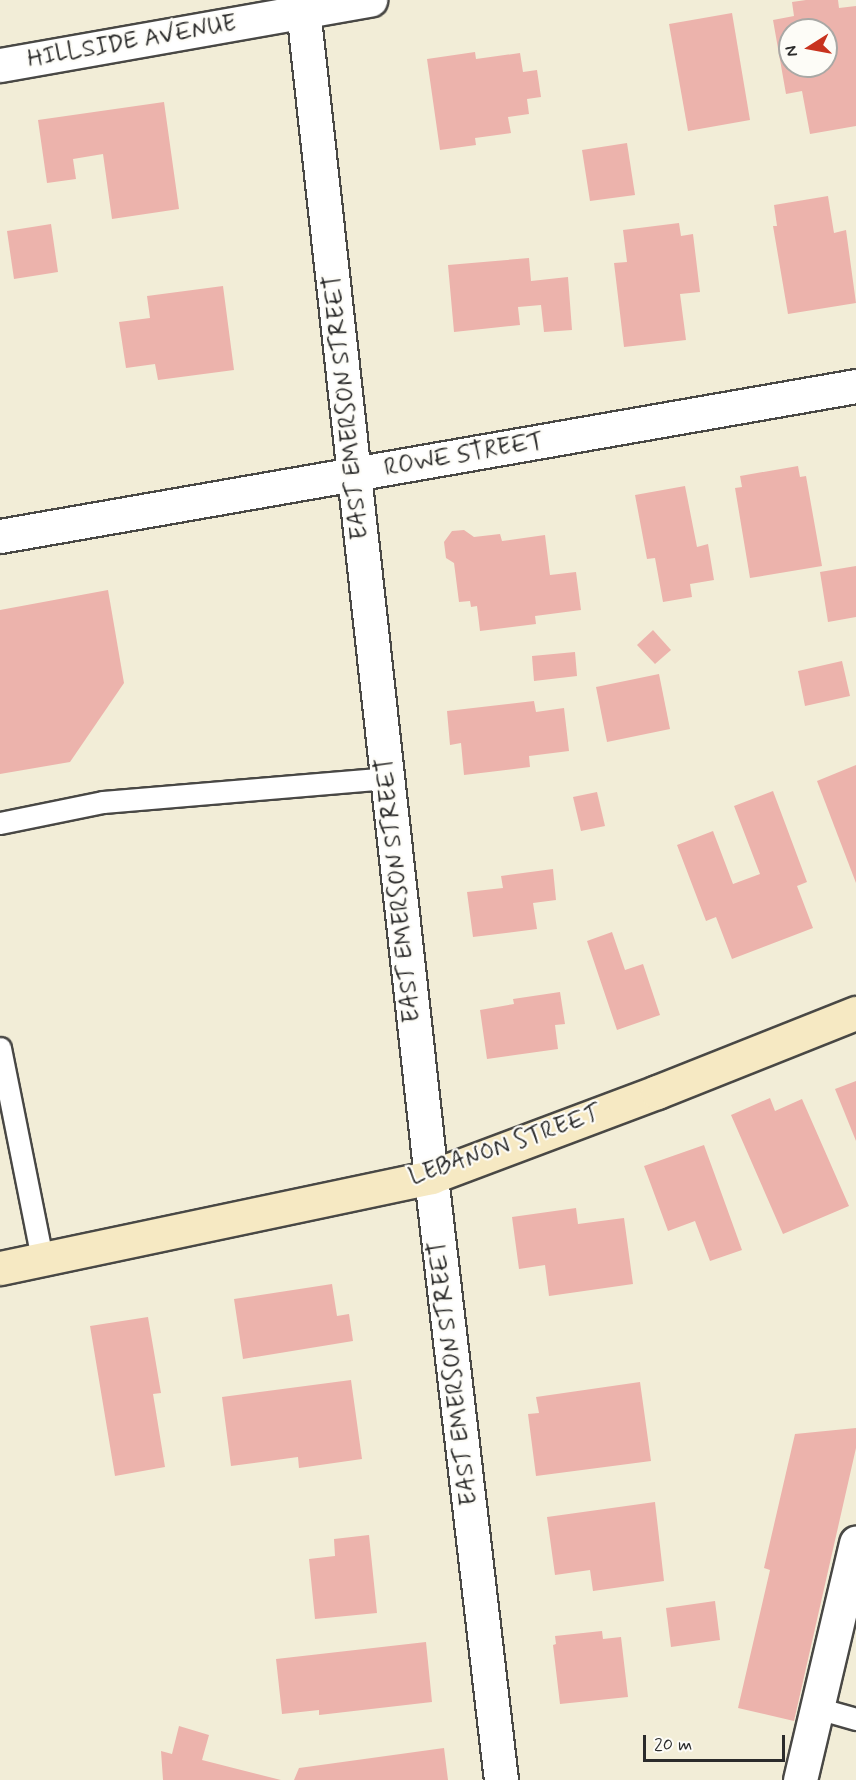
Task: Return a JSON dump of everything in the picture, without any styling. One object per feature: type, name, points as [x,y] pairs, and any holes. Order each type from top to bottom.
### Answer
[{"type":"main road","name":"LEBANON STREET","points":[[0,1268],[430,1177],[657,1092],[856,1012]]},
{"type":"street","name":"HILLSIDE AVENUE","points":[[0,65],[303,6],[370,0]]},
{"type":"street","name":"EAST EMERSON STREET","points":[[303,6],[430,1177],[501,1780]]},
{"type":"street","name":"ROWE STREET","points":[[0,536],[856,386]]},
{"type":"street","points":[[801,1780],[856,1543]]},
{"type":"lane","points":[[0,823],[103,802],[387,778]]},
{"type":"lane","points":[[0,1048],[42,1259]]},
{"type":"lane","points":[[817,1708],[856,1719]]},
{"type":"building","points":[[838,0],[839,8],[856,6],[856,126],[810,134],[802,91],[786,94],[783,78],[838,78],[838,18],[784,18],[794,16],[792,2]]},
{"type":"building","points":[[732,13],[750,120],[688,131],[669,24]]},
{"type":"building","points":[[778,19],[778,48],[773,20]]},
{"type":"building","points":[[475,52],[476,59],[520,53],[523,72],[537,70],[541,97],[527,99],[529,114],[508,117],[511,133],[475,138],[476,145],[440,150],[427,59]]},
{"type":"building","points":[[164,102],[179,209],[112,219],[103,154],[73,159],[76,179],[47,183],[38,120]]},
{"type":"building","points":[[627,143],[635,195],[590,201],[582,150]]},
{"type":"building","points":[[828,196],[834,233],[846,230],[856,303],[788,314],[773,226],[777,226],[774,205]]},
{"type":"building","points":[[679,223],[681,236],[693,234],[700,292],[680,294],[686,340],[624,347],[614,263],[627,262],[623,230]]},
{"type":"building","points":[[51,224],[58,272],[14,279],[7,231]]},
{"type":"building","points":[[529,258],[531,281],[568,277],[572,330],[544,332],[541,305],[518,307],[520,325],[454,332],[448,265]]},
{"type":"building","points":[[223,286],[234,370],[158,380],[155,364],[126,368],[119,322],[150,318],[147,296]]},
{"type":"building","points":[[798,466],[800,477],[806,476],[822,566],[750,578],[735,488],[742,487],[740,476]]},
{"type":"building","points":[[685,486],[697,547],[708,544],[714,580],[690,584],[692,597],[663,602],[655,558],[647,559],[635,495]]},
{"type":"building","points":[[464,530],[474,537],[500,534],[502,541],[545,535],[550,575],[576,572],[581,610],[535,616],[536,624],[480,631],[477,606],[471,607],[470,601],[459,602],[454,563],[446,558],[444,542],[452,531]]},
{"type":"building","points":[[856,566],[856,617],[828,622],[820,572]]},
{"type":"building","points":[[108,590],[124,683],[70,762],[0,774],[0,610]]},
{"type":"building","points":[[653,630],[671,650],[655,664],[637,645]]},
{"type":"building","points":[[575,652],[577,676],[534,681],[532,656]]},
{"type":"building","points":[[842,661],[850,696],[805,706],[798,671]]},
{"type":"building","points":[[659,674],[670,729],[607,742],[596,687]]},
{"type":"building","points":[[534,701],[536,712],[564,708],[569,751],[529,756],[530,767],[464,775],[461,743],[450,745],[447,711]]},
{"type":"building","points":[[856,765],[856,883],[817,781]]},
{"type":"building","points":[[773,791],[807,882],[797,886],[813,928],[732,959],[716,917],[706,921],[677,845],[713,831],[733,884],[760,874],[734,806]]},
{"type":"building","points":[[597,792],[605,826],[581,831],[573,797]]},
{"type":"building","points":[[553,869],[556,900],[533,903],[537,929],[473,937],[467,892],[503,888],[501,876]]},
{"type":"building","points":[[612,932],[625,970],[643,964],[660,1015],[617,1030],[587,941]]},
{"type":"building","points":[[560,992],[565,1024],[555,1025],[558,1049],[487,1059],[480,1010],[514,1004],[513,999]]},
{"type":"building","points":[[856,1081],[856,1141],[835,1089]]},
{"type":"building","points":[[770,1098],[775,1111],[802,1099],[849,1206],[783,1234],[731,1115]]},
{"type":"building","points":[[704,1145],[742,1250],[710,1261],[695,1221],[668,1231],[644,1166]]},
{"type":"building","points":[[576,1208],[578,1224],[624,1218],[633,1284],[549,1296],[545,1265],[519,1269],[512,1217]]},
{"type":"building","points":[[332,1284],[337,1316],[349,1314],[353,1341],[243,1359],[234,1299]]},
{"type":"building","points":[[148,1317],[161,1393],[153,1394],[165,1467],[115,1476],[90,1326]]},
{"type":"building","points":[[351,1380],[362,1459],[299,1468],[298,1457],[231,1466],[222,1397]]},
{"type":"building","points":[[640,1382],[651,1461],[536,1476],[528,1414],[539,1413],[536,1397]]},
{"type":"building","points":[[856,1428],[856,1448],[794,1721],[738,1708],[770,1570],[764,1568],[795,1434]]},
{"type":"building","points":[[655,1502],[664,1581],[593,1591],[590,1570],[555,1575],[547,1517]]},
{"type":"building","points":[[369,1535],[377,1613],[315,1619],[309,1559],[335,1556],[334,1539]]},
{"type":"building","points":[[715,1601],[720,1640],[671,1647],[666,1608]]},
{"type":"building","points":[[602,1631],[603,1639],[621,1637],[628,1697],[560,1704],[553,1645],[556,1644],[555,1636]]},
{"type":"building","points":[[426,1642],[432,1702],[319,1715],[319,1710],[282,1714],[276,1659]]},
{"type":"building","points":[[179,1726],[209,1735],[202,1760],[281,1780],[163,1780],[161,1751],[172,1754]]},
{"type":"building","points":[[444,1748],[448,1780],[294,1780],[299,1768]]}]
